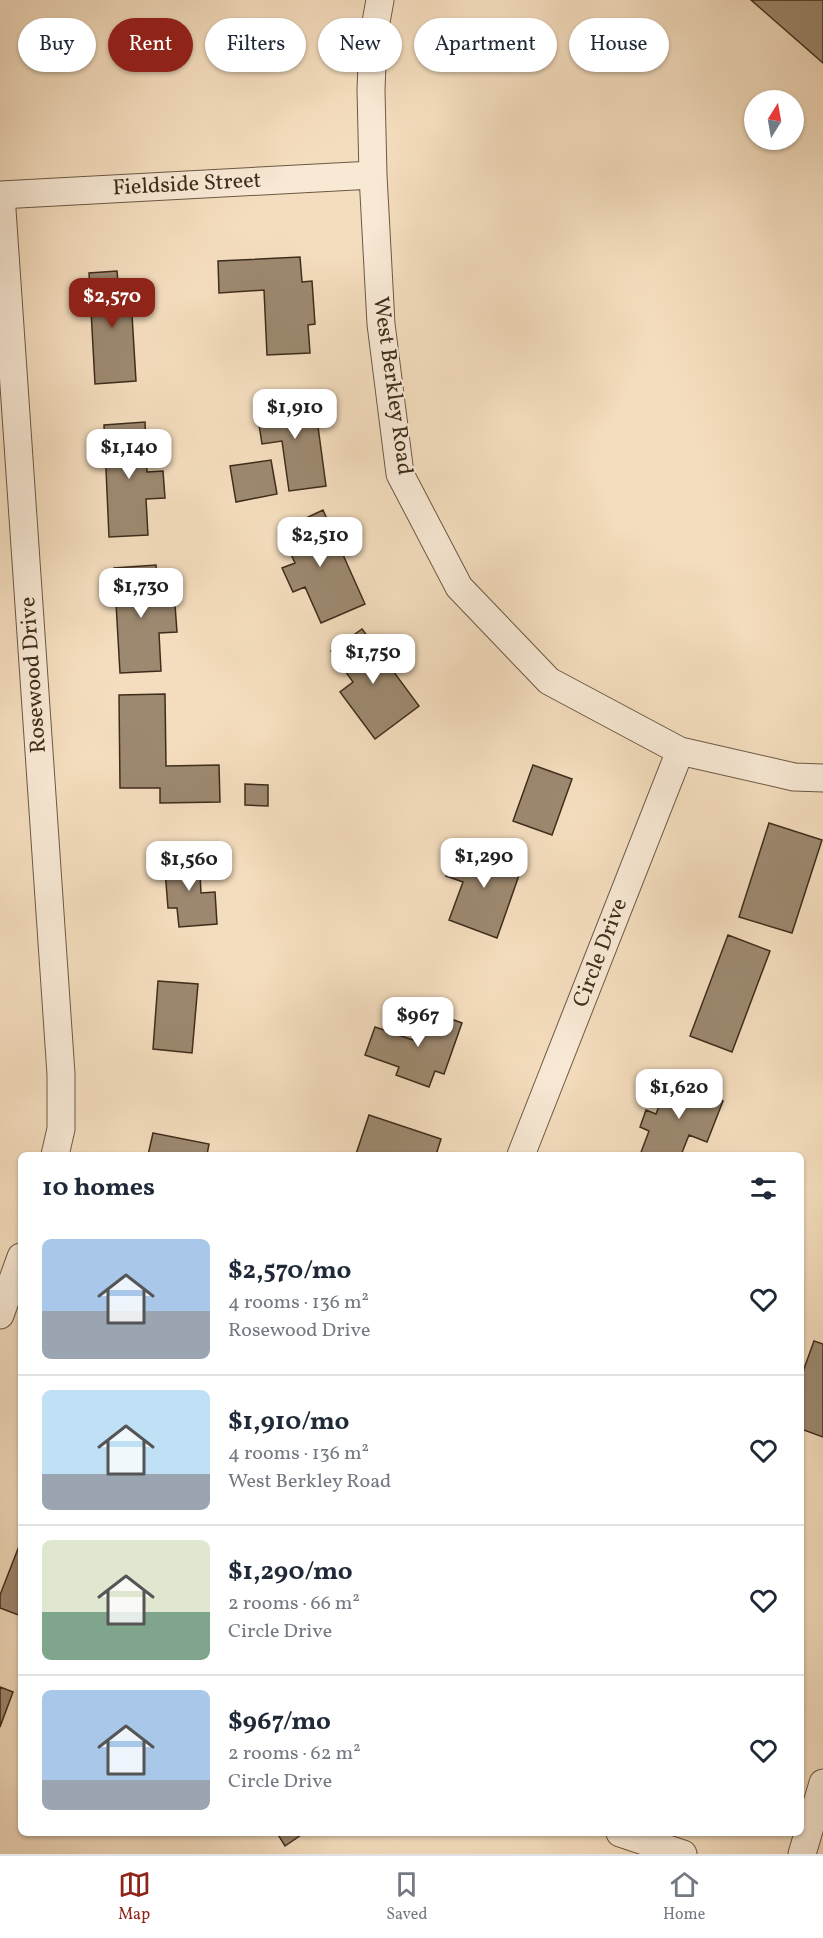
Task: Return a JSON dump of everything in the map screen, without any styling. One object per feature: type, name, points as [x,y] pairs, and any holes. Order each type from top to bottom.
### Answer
[{"type":"street","name":"West Berkley Road","points":[[380,0],[373,39],[371,90],[373,175],[381,324],[400,474],[459,587],[549,681],[680,751],[794,777],[823,778]]},
{"type":"street","name":"Fieldside Street","points":[[1,195],[373,175]]},
{"type":"street","name":"Rosewood Drive","points":[[1,195],[61,1074],[61,1129],[56,1152]]},
{"type":"street","name":"Circle Drive","points":[[522,1152],[680,751]]},
{"type":"street","points":[[0,1315],[18,1265]]},
{"type":"street","points":[[802,1854],[823,1783]]},
{"type":"street","points":[[629,1836],[683,1854]]},
{"type":"building","points":[[751,0],[823,0],[823,63]]},
{"type":"building","points":[[300,257],[302,282],[312,281],[315,324],[308,325],[310,353],[267,355],[264,290],[219,293],[218,261]]},
{"type":"building","points":[[117,271],[118,282],[130,282],[136,381],[95,384],[89,273]]},
{"type":"building","points":[[314,397],[326,486],[289,491],[282,441],[262,444],[256,405]]},
{"type":"building","points":[[145,422],[147,472],[163,471],[165,498],[146,499],[148,535],[109,537],[104,425]]},
{"type":"building","points":[[271,460],[277,494],[236,502],[230,466]]},
{"type":"building","points":[[323,510],[365,604],[321,623],[305,587],[293,592],[282,568],[295,563],[280,530]]},
{"type":"building","points":[[156,565],[159,606],[175,605],[177,632],[159,633],[161,671],[120,673],[114,568]]},
{"type":"building","points":[[362,629],[419,706],[375,739],[340,692],[353,682],[331,651]]},
{"type":"building","points":[[165,694],[166,766],[219,765],[220,802],[160,803],[160,788],[120,788],[119,695]]},
{"type":"building","points":[[533,765],[572,779],[552,835],[513,821]]},
{"type":"building","points":[[245,784],[268,785],[268,806],[245,805]]},
{"type":"building","points":[[769,823],[822,840],[792,933],[739,917]]},
{"type":"building","points":[[481,845],[524,861],[497,938],[449,920],[463,882],[446,876],[454,854],[475,861]]},
{"type":"building","points":[[199,855],[201,893],[215,892],[217,924],[179,927],[177,908],[168,908],[164,858]]},
{"type":"building","points":[[728,935],[770,951],[732,1052],[690,1036]]},
{"type":"building","points":[[158,981],[198,984],[192,1053],[153,1049]]},
{"type":"building","points":[[424,1009],[462,1023],[444,1074],[435,1071],[429,1087],[396,1075],[399,1067],[365,1055],[375,1027],[413,1040]]},
{"type":"building","points":[[669,1080],[723,1101],[707,1142],[689,1135],[682,1152],[641,1152],[649,1131],[640,1127],[646,1110],[656,1114]]},
{"type":"building","points":[[369,1115],[441,1139],[437,1152],[357,1152]]},
{"type":"building","points":[[153,1133],[209,1144],[208,1152],[149,1152]]},
{"type":"building","points":[[814,1341],[823,1344],[823,1437],[804,1430],[804,1369]]},
{"type":"building","points":[[18,1549],[18,1615],[0,1608],[0,1595]]},
{"type":"building","points":[[0,1687],[13,1692],[0,1727]]},
{"type":"building","points":[[279,1836],[300,1836],[285,1846]]}]
